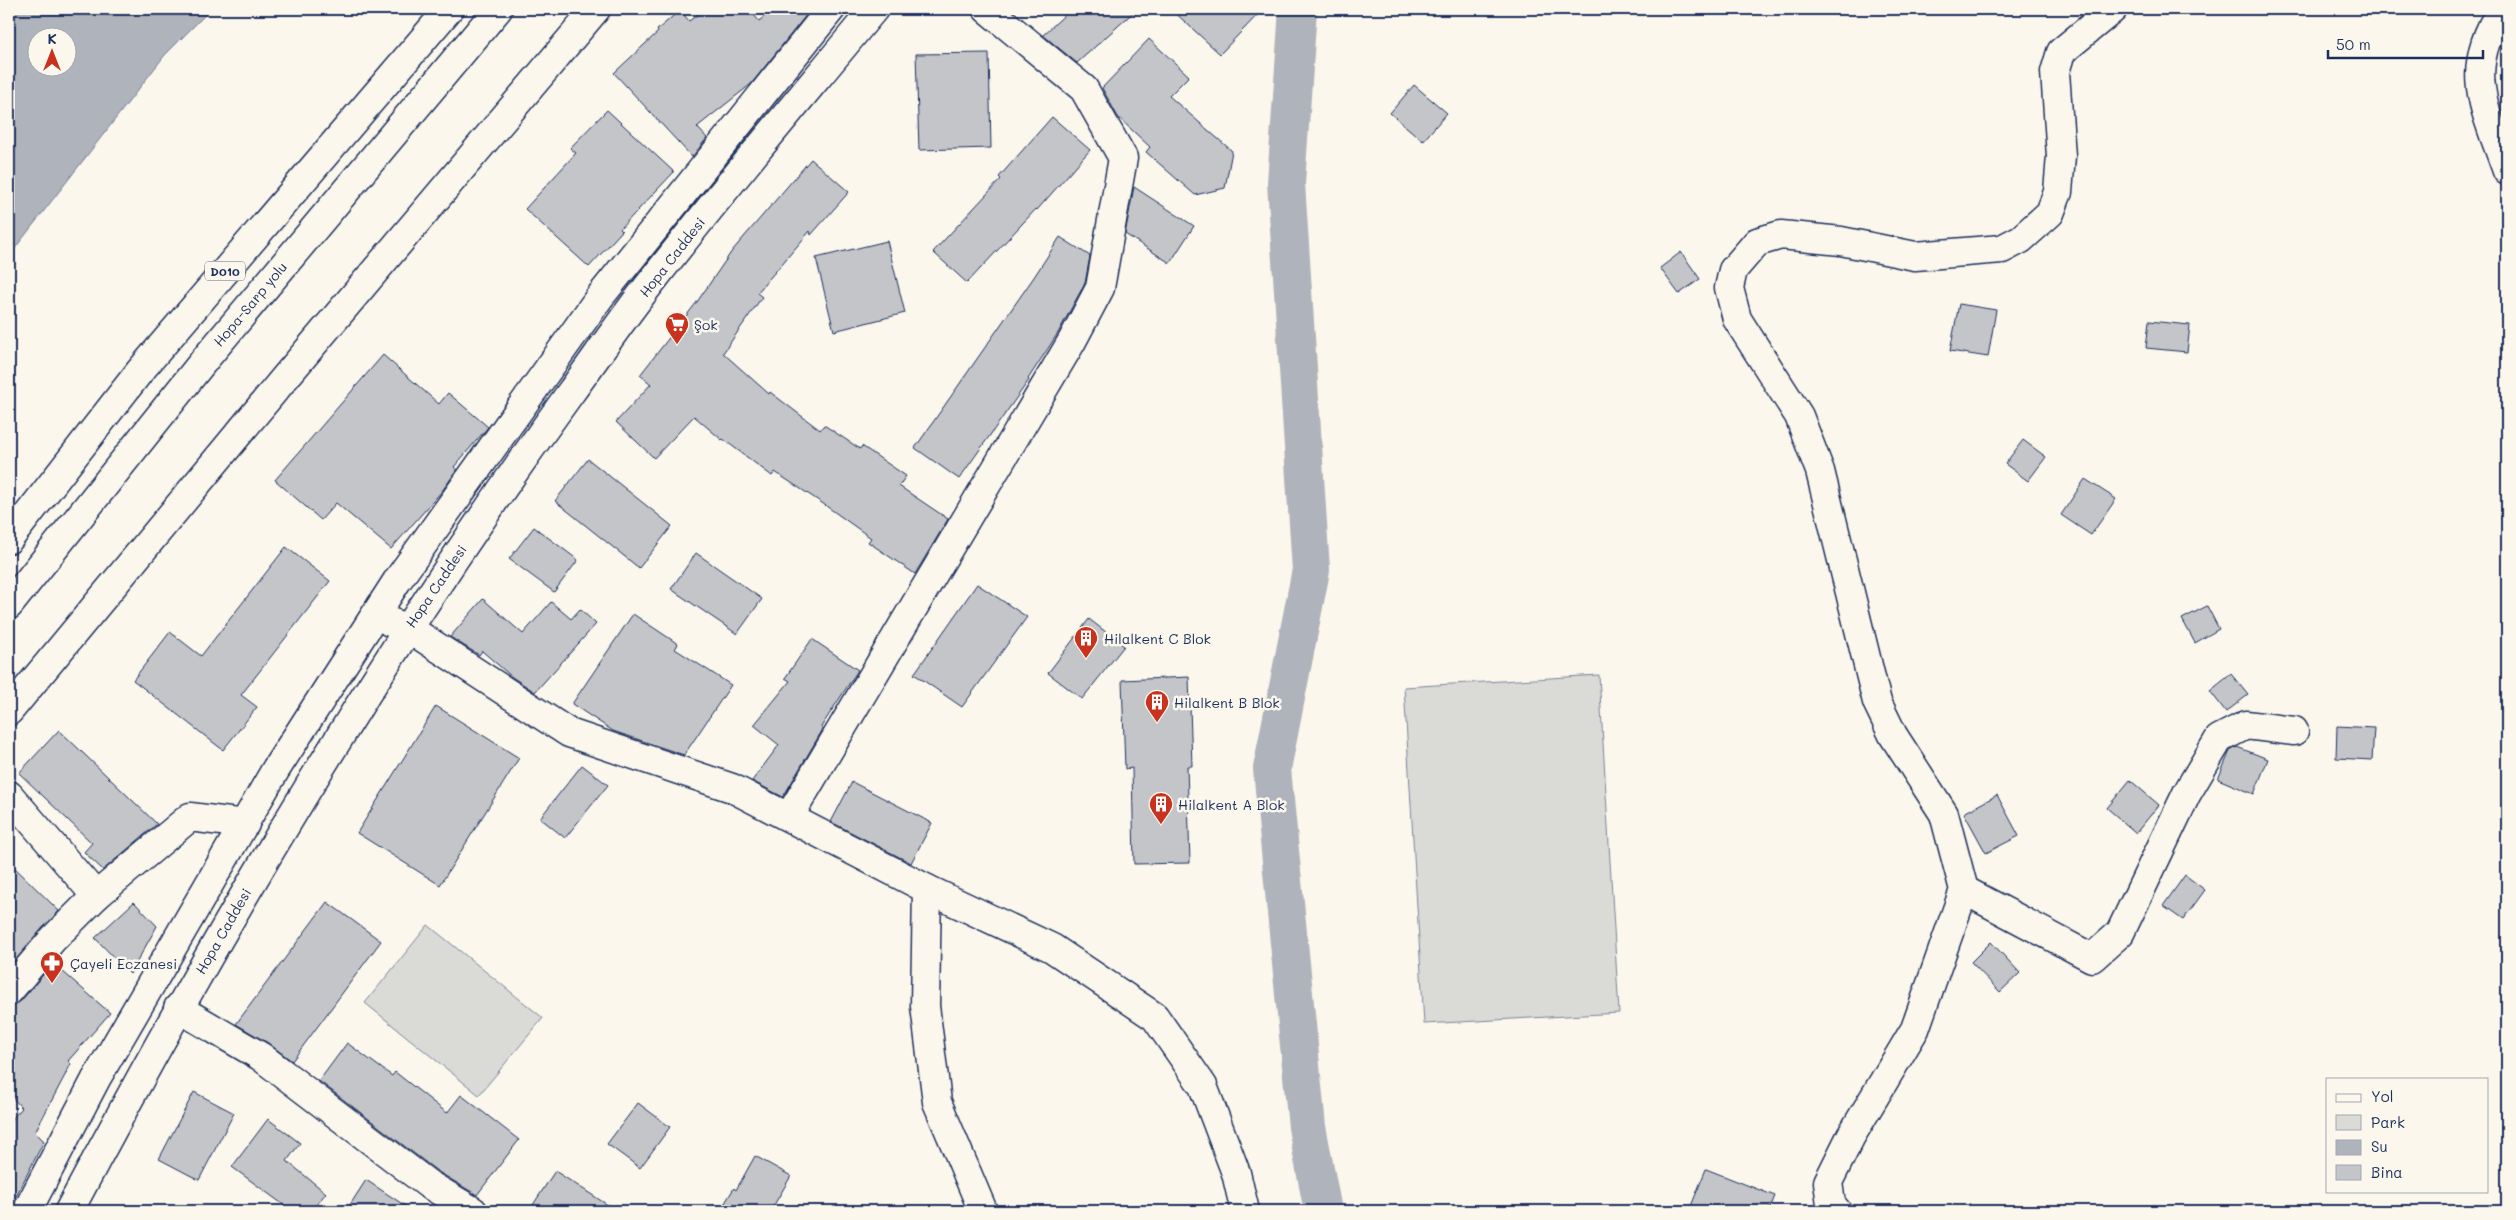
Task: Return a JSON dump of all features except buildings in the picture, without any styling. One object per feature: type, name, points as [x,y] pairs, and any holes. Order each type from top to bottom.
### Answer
[{"type":"main road","name":"D010","points":[[9,539],[140,371],[449,9]]},
{"type":"main road","name":"Hopa-Sarp yolu","points":[[9,605],[212,350],[498,9]]},
{"type":"main road","points":[[9,711],[290,372],[596,9]]},
{"type":"main road","points":[[27,1211],[96,1079],[276,769],[374,616],[599,298],[831,9]]},
{"type":"main road","name":"Hopa Caddesi","points":[[69,1211],[178,1008],[330,749],[408,628],[512,474],[652,280],[874,9]]},
{"type":"main road","points":[[789,817],[1072,341],[1100,288],[1123,158],[1084,89],[987,9]]},
{"type":"main road","points":[[1837,1211],[1831,1204],[1828,1182],[1851,1136],[1915,1029],[1964,890],[1944,814],[1893,735],[1877,702],[1820,471],[1799,416],[1737,319],[1729,288],[1733,270],[1757,242],[1781,235],[1841,241],[1915,256],[2002,249],[2021,239],[2050,213],[2058,192],[2061,156],[2055,72],[2061,52],[2113,9]]},
{"type":"main road","points":[[2502,9],[2484,43],[2479,68],[2482,100],[2507,170]]},
{"type":"main road","points":[[374,616],[408,628],[569,733],[732,788],[927,889],[1052,948],[1155,1017],[1204,1086],[1236,1173],[1245,1211]]},
{"type":"main road","points":[[1964,890],[2092,958],[2120,932],[2187,793],[2219,739],[2246,725],[2294,732]]},
{"type":"main road","points":[[9,795],[96,896]]},
{"type":"main road","points":[[9,991],[53,939],[96,896],[190,817],[245,824]]},
{"type":"main road","points":[[927,889],[925,1006],[936,1102],[983,1211]]},
{"type":"main road","points":[[178,1008],[260,1056],[428,1184],[473,1211]]},
{"type":"green space","points":[[1599,675],[1619,1013],[1424,1024],[1404,687]]},
{"type":"green space","points":[[428,925],[543,1018],[479,1095],[365,1003]]},
{"type":"water","points":[[9,9],[211,9],[165,55],[9,256]]},
{"type":"waterway","points":[[1298,9],[1286,183],[1311,570],[1272,769],[1307,1127],[1323,1211]]},
{"type":"place","name":"Şok","points":[[677,345]]},
{"type":"place","name":"Hilalkent C Blok","points":[[1086,659]]},
{"type":"place","name":"Hilalkent B Blok","points":[[1157,723]]},
{"type":"place","name":"Hilalkent A Blok","points":[[1161,825]]},
{"type":"place","name":"Çayeli Eczanesi","points":[[52,984]]}]
